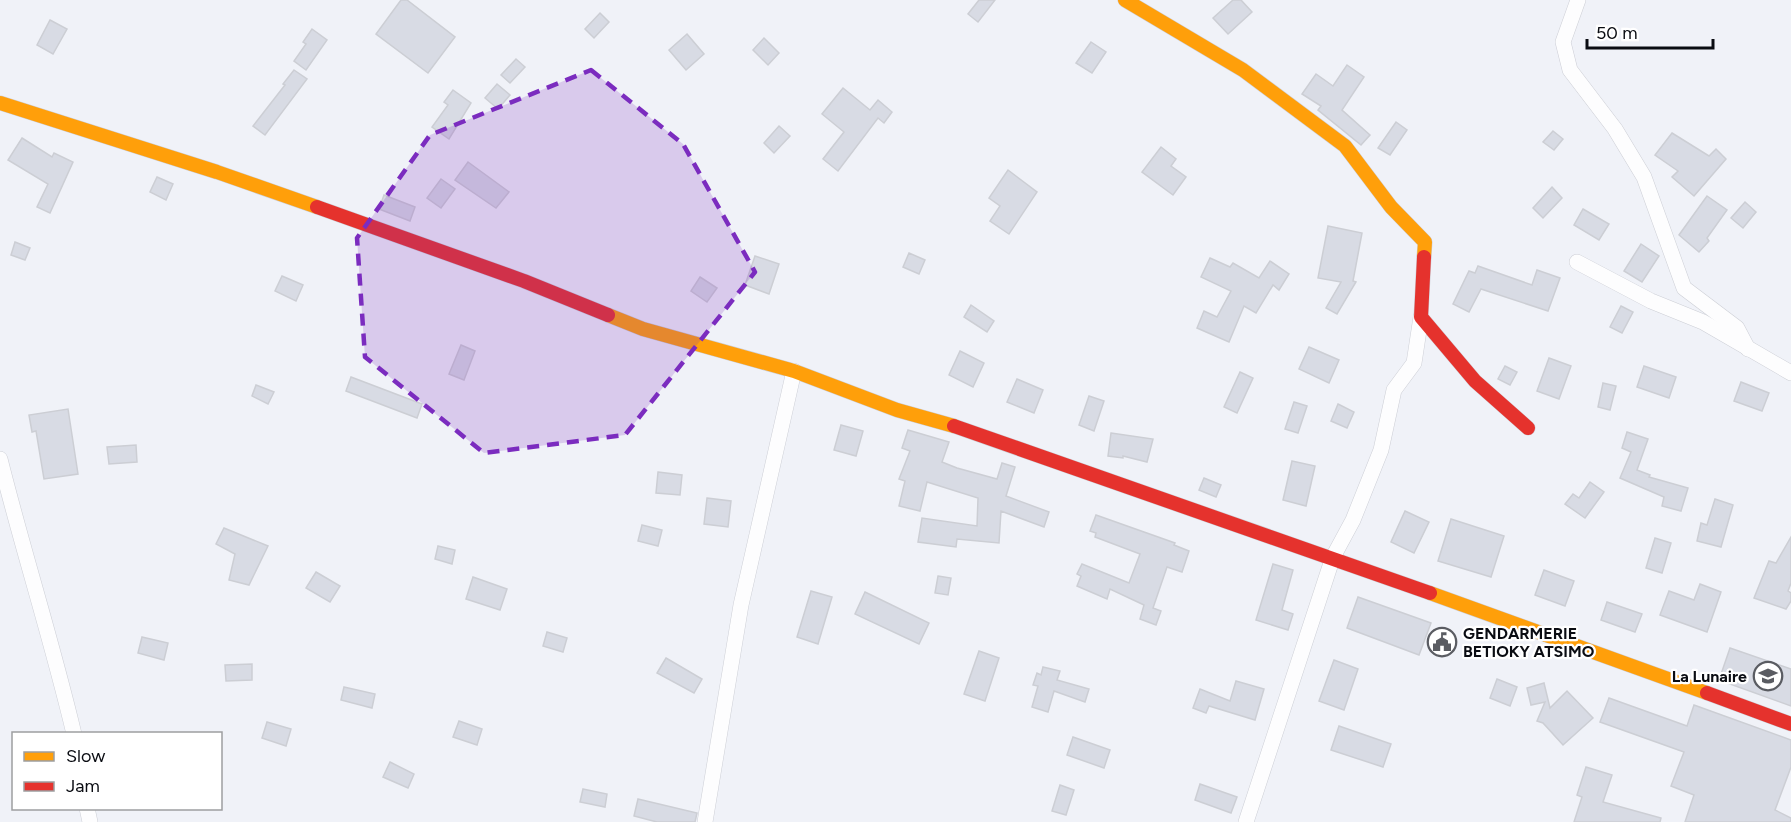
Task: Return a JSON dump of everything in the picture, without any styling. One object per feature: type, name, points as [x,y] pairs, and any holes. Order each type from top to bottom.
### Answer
[{"type":"main road","points":[[1125,0],[1243,70],[1346,146],[1391,207],[1425,242],[1421,317],[1474,381],[1528,428]]},
{"type":"main road","points":[[0,103],[217,172],[524,281],[643,329],[794,371],[897,410],[970,430],[1333,557],[1791,724]]},
{"type":"street","points":[[1578,0],[1563,42],[1570,70],[1615,129],[1644,177],[1684,288],[1737,328],[1748,350]]},
{"type":"street","points":[[1577,262],[1651,302],[1703,322],[1791,373]]},
{"type":"street","points":[[1246,822],[1333,557],[1353,520],[1381,450],[1394,390],[1414,363],[1421,317]]},
{"type":"street","points":[[705,822],[741,605],[794,371]]},
{"type":"street","points":[[0,459],[25,560],[57,662],[74,732]]},
{"type":"highlighted area","points":[[591,70],[683,144],[755,272],[625,435],[484,453],[365,357],[357,238],[430,135]]},
{"type":"building","points":[[401,0],[407,0],[455,37],[428,73],[376,34]]},
{"type":"building","points":[[979,0],[995,0],[978,22],[968,14]]},
{"type":"building","points":[[1233,0],[1241,0],[1252,12],[1228,34],[1213,18]]},
{"type":"building","points":[[600,13],[609,22],[594,38],[585,29]]},
{"type":"building","points":[[50,20],[67,29],[53,54],[37,45]]},
{"type":"building","points":[[312,29],[327,40],[306,70],[294,61],[306,44],[303,42]]},
{"type":"building","points":[[687,34],[704,54],[686,70],[669,50]]},
{"type":"building","points":[[764,38],[779,53],[768,65],[753,50]]},
{"type":"building","points":[[1091,42],[1106,52],[1092,73],[1076,63]]},
{"type":"building","points":[[516,59],[525,67],[510,83],[501,75]]},
{"type":"building","points":[[1347,65],[1364,77],[1342,110],[1370,135],[1361,145],[1318,110],[1321,106],[1302,94],[1316,74],[1333,86]]},
{"type":"building","points":[[294,70],[307,79],[265,135],[253,126]]},
{"type":"building","points":[[497,84],[510,95],[498,109],[485,98]]},
{"type":"building","points":[[843,88],[870,110],[878,100],[892,112],[884,123],[878,118],[838,171],[823,159],[844,132],[822,114]]},
{"type":"building","points":[[453,90],[471,103],[449,139],[432,127],[448,105],[444,102]]},
{"type":"building","points":[[1396,122],[1407,130],[1390,155],[1378,148]]},
{"type":"building","points":[[779,126],[790,136],[774,153],[764,143]]},
{"type":"building","points":[[1553,131],[1563,139],[1554,150],[1543,142]]},
{"type":"building","points":[[1672,133],[1709,156],[1716,149],[1726,159],[1694,196],[1672,177],[1678,171],[1655,155]]},
{"type":"building","points":[[22,138],[52,157],[54,153],[73,162],[50,213],[37,207],[48,184],[8,160]]},
{"type":"building","points":[[1161,147],[1176,159],[1171,166],[1186,177],[1173,195],[1142,172]]},
{"type":"building","points":[[468,162],[509,192],[496,208],[455,180]]},
{"type":"building","points":[[1008,170],[1037,192],[1009,234],[990,221],[1000,206],[989,198]]},
{"type":"building","points":[[157,177],[173,184],[166,200],[150,192]]},
{"type":"building","points":[[441,179],[455,189],[441,208],[427,198]]},
{"type":"building","points":[[1552,187],[1562,198],[1543,218],[1533,208]]},
{"type":"building","points":[[384,195],[415,207],[410,221],[379,209]]},
{"type":"building","points":[[1707,196],[1727,210],[1707,238],[1709,241],[1699,252],[1679,235]]},
{"type":"building","points":[[1745,202],[1756,212],[1743,228],[1731,218]]},
{"type":"building","points":[[1583,209],[1609,224],[1599,240],[1574,225]]},
{"type":"building","points":[[1328,226],[1362,233],[1353,281],[1356,282],[1337,314],[1326,308],[1341,282],[1318,278]]},
{"type":"building","points":[[15,242],[30,248],[25,260],[11,255]]},
{"type":"building","points":[[1641,244],[1659,256],[1642,282],[1624,271]]},
{"type":"building","points":[[909,253],[925,260],[919,274],[903,267]]},
{"type":"building","points":[[755,256],[779,264],[769,294],[745,285]]},
{"type":"building","points":[[1210,258],[1230,267],[1233,263],[1259,278],[1270,261],[1289,274],[1279,290],[1273,285],[1256,313],[1244,306],[1229,342],[1197,328],[1204,311],[1217,317],[1231,291],[1201,277]]},
{"type":"building","points":[[1478,266],[1532,285],[1537,270],[1560,278],[1548,311],[1481,289],[1469,312],[1453,304],[1469,271],[1475,273]]},
{"type":"building","points":[[282,276],[303,285],[296,301],[275,291]]},
{"type":"building","points":[[700,277],[717,288],[707,302],[691,291]]},
{"type":"building","points":[[971,305],[994,321],[987,332],[964,317]]},
{"type":"building","points":[[1621,306],[1633,312],[1622,333],[1610,327]]},
{"type":"building","points":[[461,345],[475,351],[464,380],[449,374]]},
{"type":"building","points":[[1309,347],[1339,360],[1329,383],[1299,369]]},
{"type":"building","points":[[960,351],[984,363],[973,387],[949,375]]},
{"type":"building","points":[[1549,358],[1571,366],[1559,399],[1537,391]]},
{"type":"building","points":[[1505,366],[1517,372],[1510,385],[1498,379]]},
{"type":"building","points":[[1644,366],[1676,377],[1669,398],[1637,387]]},
{"type":"building","points":[[1240,372],[1253,378],[1237,413],[1224,407]]},
{"type":"building","points":[[351,377],[422,404],[417,418],[346,391]]},
{"type":"building","points":[[1017,379],[1043,390],[1034,413],[1007,402]]},
{"type":"building","points":[[1741,382],[1769,393],[1762,411],[1734,401]]},
{"type":"building","points":[[1603,383],[1616,386],[1610,410],[1598,407]]},
{"type":"building","points":[[256,385],[274,392],[268,404],[252,396]]},
{"type":"building","points":[[1089,396],[1104,401],[1094,431],[1079,425]]},
{"type":"building","points":[[1294,402],[1307,406],[1298,433],[1285,429]]},
{"type":"building","points":[[1338,404],[1354,412],[1347,428],[1331,421]]},
{"type":"building","points":[[68,409],[78,474],[44,479],[36,431],[32,432],[29,415]]},
{"type":"building","points":[[841,425],[863,431],[856,456],[834,450]]},
{"type":"building","points":[[908,430],[949,442],[942,462],[957,468],[997,479],[1002,463],[1015,467],[1006,496],[1049,512],[1044,527],[1001,511],[999,543],[957,539],[956,547],[918,542],[922,518],[977,526],[978,498],[927,482],[920,511],[899,506],[905,481],[899,479],[910,451],[902,448]]},
{"type":"building","points":[[1627,432],[1648,439],[1637,470],[1650,475],[1649,477],[1688,488],[1681,511],[1662,506],[1664,497],[1620,478],[1631,452],[1622,448]]},
{"type":"building","points":[[1111,433],[1153,439],[1147,462],[1123,456],[1123,458],[1108,456]]},
{"type":"building","points":[[136,445],[137,462],[109,464],[107,447]]},
{"type":"building","points":[[1292,461],[1315,466],[1306,506],[1283,500]]},
{"type":"building","points":[[658,472],[682,475],[680,495],[656,493]]},
{"type":"building","points":[[1204,478],[1221,485],[1216,497],[1199,490]]},
{"type":"building","points":[[1590,482],[1604,492],[1585,518],[1565,504],[1573,494],[1579,498]]},
{"type":"building","points":[[707,498],[731,501],[728,527],[704,524]]},
{"type":"building","points":[[1715,499],[1733,505],[1721,547],[1697,541],[1701,523],[1707,525]]},
{"type":"building","points":[[1405,511],[1429,522],[1414,553],[1391,542]]},
{"type":"building","points":[[1096,515],[1175,543],[1174,545],[1189,551],[1182,572],[1167,567],[1153,608],[1161,611],[1156,625],[1140,619],[1144,605],[1110,589],[1107,599],[1077,586],[1081,576],[1077,574],[1082,564],[1129,583],[1140,554],[1095,537],[1096,533],[1090,531]]},
{"type":"building","points":[[1451,519],[1504,536],[1491,577],[1438,561]]},
{"type":"building","points":[[642,525],[662,530],[658,546],[638,541]]},
{"type":"building","points":[[224,528],[268,546],[249,585],[229,580],[235,554],[216,544]]},
{"type":"building","points":[[1791,537],[1791,583],[1788,591],[1791,593],[1791,601],[1786,609],[1754,598],[1769,561],[1776,563]]},
{"type":"building","points":[[1655,538],[1671,543],[1662,573],[1646,568]]},
{"type":"building","points":[[438,546],[455,550],[452,564],[435,559]]},
{"type":"building","points":[[1273,564],[1293,570],[1282,610],[1293,614],[1288,630],[1256,620]]},
{"type":"building","points":[[1544,570],[1574,581],[1565,606],[1535,595]]},
{"type":"building","points":[[316,572],[340,586],[330,602],[306,588]]},
{"type":"building","points":[[938,576],[951,578],[948,595],[935,593]]},
{"type":"building","points":[[473,577],[507,589],[500,610],[466,599]]},
{"type":"building","points":[[1700,584],[1721,592],[1707,632],[1660,615],[1669,591],[1694,600]]},
{"type":"building","points":[[811,591],[832,597],[818,644],[797,637]]},
{"type":"building","points":[[865,592],[929,623],[919,644],[855,614]]},
{"type":"building","points":[[1358,597],[1431,623],[1419,655],[1347,628]]},
{"type":"building","points":[[1607,602],[1642,614],[1635,632],[1601,620]]},
{"type":"building","points":[[547,632],[567,638],[563,652],[543,646]]},
{"type":"building","points":[[142,637],[168,643],[164,660],[138,653]]},
{"type":"building","points":[[1730,648],[1791,669],[1791,706],[1719,680]]},
{"type":"building","points":[[979,651],[999,658],[985,701],[964,694]]},
{"type":"building","points":[[666,658],[702,679],[694,693],[657,673]]},
{"type":"building","points":[[1334,660],[1358,669],[1344,710],[1319,701]]},
{"type":"building","points":[[252,664],[252,680],[226,681],[225,665]]},
{"type":"building","points":[[1043,667],[1060,671],[1057,680],[1089,689],[1085,702],[1054,691],[1048,712],[1032,707],[1038,686],[1033,685],[1037,673],[1041,675]]},
{"type":"building","points":[[1497,679],[1517,687],[1510,706],[1490,698]]},
{"type":"building","points":[[1236,681],[1264,689],[1255,720],[1209,706],[1206,713],[1193,708],[1200,689],[1230,701]]},
{"type":"building","points":[[1544,683],[1550,708],[1567,691],[1593,718],[1563,745],[1543,723],[1537,721],[1545,702],[1531,705],[1527,688]]},
{"type":"building","points":[[344,687],[375,694],[372,708],[341,700]]},
{"type":"building","points":[[1609,698],[1687,726],[1694,705],[1791,740],[1791,767],[1775,810],[1791,818],[1791,822],[1685,822],[1694,795],[1671,786],[1684,752],[1600,722]]},
{"type":"building","points":[[459,721],[482,729],[477,745],[453,737]]},
{"type":"building","points":[[267,722],[291,729],[286,746],[262,738]]},
{"type":"building","points":[[1339,726],[1391,744],[1383,767],[1331,750]]},
{"type":"building","points":[[1073,737],[1110,750],[1104,768],[1067,755]]},
{"type":"building","points":[[390,762],[414,774],[408,788],[383,777]]},
{"type":"building","points":[[1586,767],[1612,775],[1603,802],[1661,818],[1660,822],[1574,822],[1582,797],[1577,795]]},
{"type":"building","points":[[1200,784],[1237,797],[1231,813],[1195,800]]},
{"type":"building","points":[[1060,785],[1074,790],[1066,815],[1052,811]]},
{"type":"building","points":[[583,789],[607,794],[605,807],[580,802]]},
{"type":"building","points":[[638,799],[697,813],[695,822],[657,822],[634,816]]},
{"type":"traffic: slow","points":[[1125,0],[1243,70],[1345,146],[1391,207],[1425,242],[1424,257]]},
{"type":"traffic: slow","points":[[0,103],[217,172],[317,207]]},
{"type":"traffic: slow","points":[[608,315],[643,329],[794,371],[897,410],[954,426]]},
{"type":"traffic: slow","points":[[1430,593],[1707,693]]},
{"type":"traffic: jam","points":[[317,207],[524,281],[608,315]]},
{"type":"traffic: jam","points":[[1424,257],[1421,317],[1475,381],[1528,428]]},
{"type":"traffic: jam","points":[[954,426],[1430,593]]},
{"type":"traffic: jam","points":[[1707,693],[1791,724]]},
{"type":"place","name":"GENDARMERIE BETIOKY ATSIMO","points":[[1442,642]]},
{"type":"place","name":"La Lunaire","points":[[1768,676]]}]
